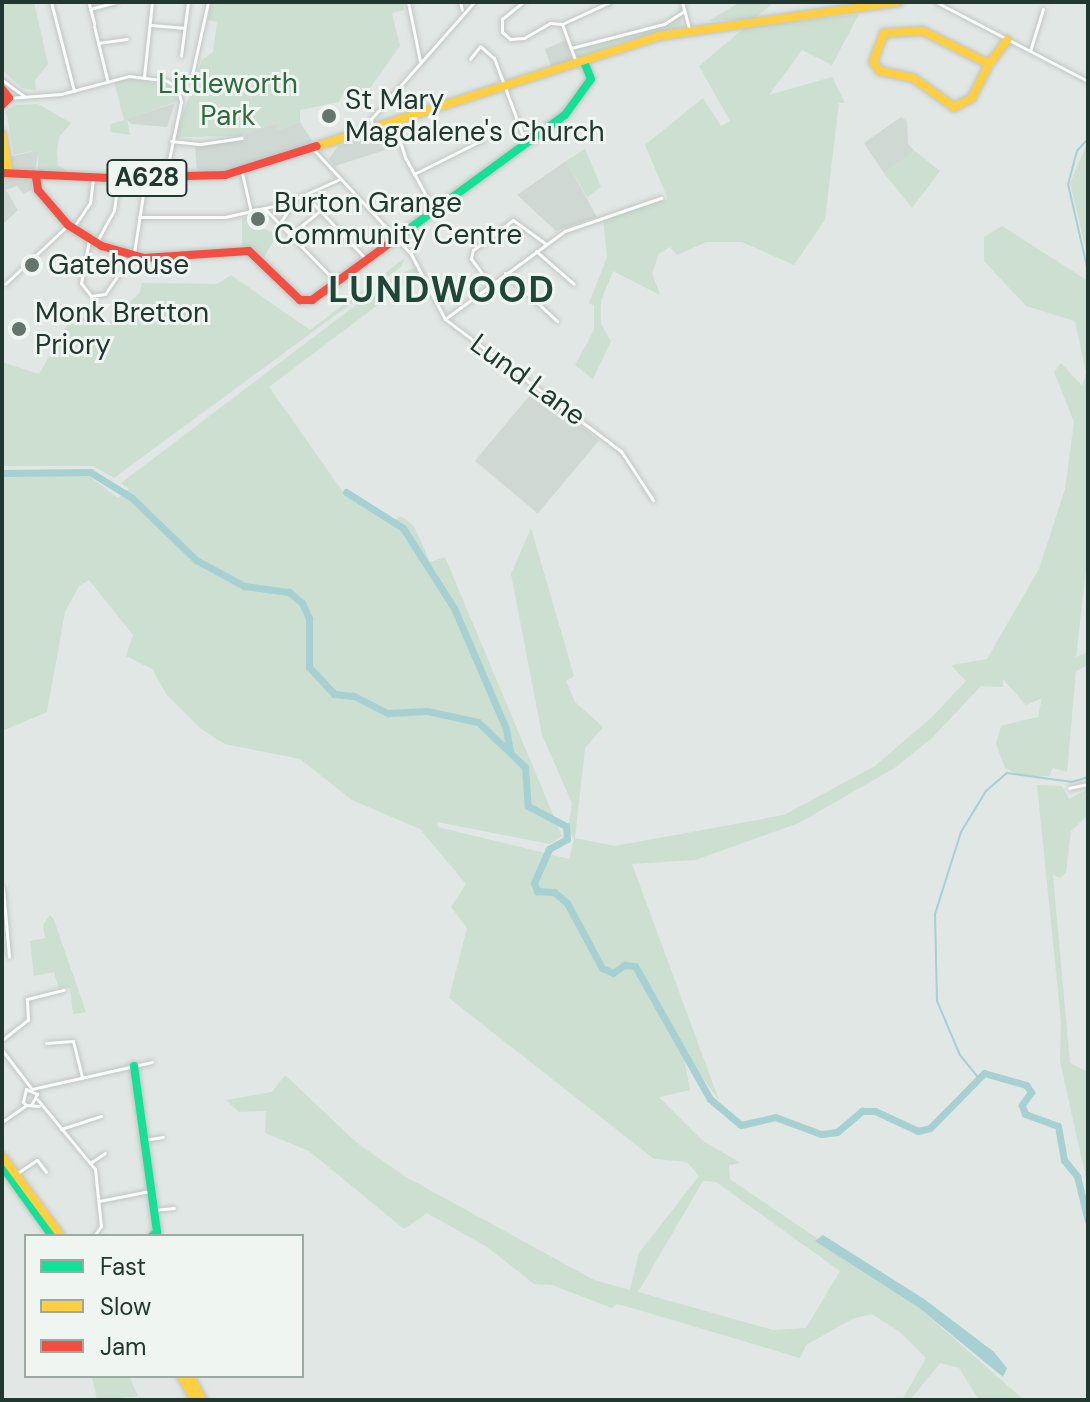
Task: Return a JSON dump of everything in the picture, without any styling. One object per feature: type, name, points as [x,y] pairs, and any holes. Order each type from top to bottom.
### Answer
[{"type":"main road","name":"A628","points":[[6,173],[36,177],[166,178],[241,171],[689,30],[812,19],[899,2]]},
{"type":"main road","points":[[989,64],[936,36],[908,29],[880,36],[873,62],[880,71],[913,78],[954,107],[972,98],[989,64],[1007,40]]},
{"type":"main road","points":[[36,177],[38,190],[70,227],[92,242],[132,257],[249,251],[307,301],[435,212],[578,102],[591,79],[581,64]]},
{"type":"main road","points":[[2,89],[5,102]]},
{"type":"main road","points":[[2,134],[6,173],[2,182]]},
{"type":"main road","points":[[134,1066],[155,1234]]},
{"type":"main road","points":[[2,1156],[51,1234]]},
{"type":"main road","points":[[2,1166],[59,1234]]},
{"type":"main road","points":[[183,1378],[200,1398]]},
{"type":"main road","points":[[191,1378],[200,1398]]},
{"type":"street","points":[[51,2],[74,91]]},
{"type":"street","points":[[144,77],[152,2]]},
{"type":"street","points":[[181,56],[188,2]]},
{"type":"street","points":[[178,88],[192,75],[208,2]]},
{"type":"street","points":[[372,130],[371,119],[419,69],[408,2]]},
{"type":"street","points":[[460,2],[462,10]]},
{"type":"street","points":[[420,61],[443,42],[462,10],[474,2]]},
{"type":"street","points":[[523,2],[502,19],[502,32],[510,39],[520,40],[550,23],[562,24],[610,2]]},
{"type":"street","points":[[682,2],[689,30]]},
{"type":"street","points":[[936,2],[1088,81]]},
{"type":"street","points":[[107,79],[90,7],[115,3],[116,12]]},
{"type":"street","points":[[1030,51],[1043,9]]},
{"type":"street","points":[[571,48],[664,24],[684,11]]},
{"type":"street","points":[[562,24],[581,64]]},
{"type":"street","points":[[151,25],[184,28]]},
{"type":"street","points":[[98,43],[127,39]]},
{"type":"street","points":[[470,59],[485,40]]},
{"type":"street","points":[[480,46],[494,58],[526,144]]},
{"type":"street","points":[[5,102],[74,91],[107,79],[144,77],[178,88]]},
{"type":"street","points":[[2,80],[17,94],[34,98]]},
{"type":"street","points":[[166,178],[181,102],[178,88]]},
{"type":"street","points":[[394,123],[414,174],[435,212]]},
{"type":"street","points":[[171,141],[201,144],[242,138]]},
{"type":"street","points":[[414,174],[484,139]]},
{"type":"street","name":"Lund Lane","points":[[313,149],[398,238],[445,319],[621,451],[653,500]]},
{"type":"street","points":[[241,171],[251,212]]},
{"type":"street","points":[[5,284],[70,227],[90,203],[93,178]]},
{"type":"street","points":[[118,178],[114,210],[92,242],[81,283],[91,296],[105,294],[132,257],[145,182]]},
{"type":"street","points":[[139,217],[181,220],[251,212],[306,196],[341,179]]},
{"type":"street","points":[[306,196],[368,261]]},
{"type":"street","points":[[445,319],[565,231],[661,198]]},
{"type":"street","points":[[279,224],[290,208]]},
{"type":"street","points":[[265,209],[337,283]]},
{"type":"street","points":[[290,235],[320,211]]},
{"type":"street","points":[[491,286],[471,258],[473,250],[509,222],[516,220],[546,244]]},
{"type":"street","points":[[536,251],[574,284]]},
{"type":"street","points":[[505,273],[557,321]]},
{"type":"street","points":[[1069,788],[1088,784]]},
{"type":"street","points":[[3,888],[4,940],[9,957]]},
{"type":"street","points":[[2,1040],[28,1020],[26,990]]},
{"type":"street","points":[[27,999],[64,990]]},
{"type":"street","points":[[48,1044],[56,1038],[73,1041],[82,1078]]},
{"type":"street","points":[[2,1050],[43,1108],[90,1163],[101,1226],[95,1234]]},
{"type":"street","points":[[21,1095],[31,1089],[152,1062]]},
{"type":"street","points":[[15,1111],[21,1095],[21,1078]]},
{"type":"street","points":[[2,1122],[15,1111],[30,1105],[44,1087]]},
{"type":"street","points":[[21,1095],[30,1105],[43,1108]]},
{"type":"street","points":[[61,1129],[101,1116]]},
{"type":"street","points":[[144,1140],[163,1137]]},
{"type":"street","points":[[90,1163],[105,1153]]},
{"type":"street","points":[[15,1174],[36,1158],[46,1172]]},
{"type":"street","points":[[99,1201],[151,1190]]},
{"type":"street","points":[[154,1210],[174,1208]]},
{"type":"shaded area","points":[[566,40],[572,61],[552,69],[545,49]]},
{"type":"shaded area","points":[[175,103],[167,127],[131,124],[126,119]]},
{"type":"shaded area","points":[[901,117],[907,121],[908,144],[915,151],[884,173],[864,143]]},
{"type":"shaded area","points":[[300,122],[314,144],[237,169],[197,173],[195,146],[245,140],[244,134],[276,123],[278,130]]},
{"type":"shaded area","points":[[380,133],[385,150],[335,166],[329,159],[338,146]]},
{"type":"shaded area","points":[[2,148],[5,158],[39,150],[31,190],[24,194],[17,186],[6,190],[18,210],[2,225]]},
{"type":"shaded area","points":[[566,161],[597,217],[556,231],[517,195]]},
{"type":"shaded area","points":[[536,388],[599,441],[538,513],[475,461]]},
{"type":"green space","points":[[2,2],[34,2],[48,64],[35,80],[36,90],[22,88],[2,70]]},
{"type":"green space","name":"Littleworth Park","points":[[211,2],[404,2],[404,10],[392,13],[400,46],[360,102],[345,89],[339,102],[300,110],[300,122],[278,130],[275,123],[241,136],[175,137],[202,60],[213,52],[217,22],[208,20]]},
{"type":"green space","points":[[740,2],[774,2],[754,19],[709,21]]},
{"type":"green space","points":[[859,14],[832,65],[802,50],[769,95],[832,77],[845,103],[839,103],[825,220],[794,265],[742,242],[706,242],[677,255],[670,247],[659,254],[652,273],[660,295],[613,271],[601,301],[601,324],[611,341],[593,379],[575,365],[594,330],[594,305],[589,303],[607,257],[603,218],[668,199],[645,145],[703,98],[721,126],[730,121],[699,66],[744,28]]},
{"type":"green space","points":[[680,15],[682,27],[615,44],[581,60],[574,50],[663,25]]},
{"type":"green space","points":[[133,79],[170,86],[178,101],[127,119],[130,135],[110,132],[110,124],[124,120],[114,81]]},
{"type":"green space","points":[[38,104],[71,123],[59,137],[57,152],[58,165],[71,173],[38,173],[38,150],[14,155],[6,111],[15,105]]},
{"type":"green space","points":[[1088,141],[1088,258],[1070,183]]},
{"type":"green space","points":[[585,149],[601,187],[587,197],[566,161]]},
{"type":"green space","points":[[915,151],[940,171],[912,208],[884,173]]},
{"type":"green space","points":[[251,216],[252,222],[270,232],[281,229],[264,257],[242,246],[242,218]]},
{"type":"green space","points":[[1002,226],[1088,281],[1088,551],[1076,657],[1088,652],[1088,665],[1076,671],[1067,772],[1053,768],[1049,776],[1020,776],[1005,768],[996,744],[1001,726],[1038,717],[1042,698],[1026,705],[1003,679],[1003,687],[981,686],[932,738],[896,767],[799,823],[695,860],[632,864],[719,1100],[683,1052],[690,1090],[659,1097],[703,1141],[741,1163],[729,1165],[730,1179],[918,1307],[1024,1400],[979,1400],[959,1368],[940,1363],[910,1400],[902,1400],[926,1358],[900,1332],[872,1314],[854,1318],[806,1345],[800,1358],[617,1304],[612,1308],[552,1285],[534,1284],[487,1247],[427,1213],[404,1229],[309,1151],[265,1133],[266,1111],[239,1112],[226,1100],[272,1092],[285,1075],[357,1143],[406,1177],[594,1280],[630,1290],[639,1253],[699,1176],[687,1162],[654,1159],[449,998],[467,928],[451,907],[466,884],[420,829],[352,800],[300,759],[225,744],[200,728],[167,695],[152,669],[126,656],[133,635],[89,580],[79,586],[65,612],[47,712],[2,731],[2,475],[89,476],[118,498],[129,489],[121,483],[389,280],[415,267],[419,274],[269,387],[343,492],[392,522],[401,516],[414,526],[430,562],[445,557],[562,836],[550,844],[437,822],[438,827],[569,859],[574,839],[568,829],[572,803],[542,735],[511,574],[531,528],[574,676],[566,681],[575,702],[603,727],[585,748],[575,838],[615,846],[784,815],[875,766],[931,718],[966,681],[951,665],[987,659],[1039,569],[1065,489],[1074,422],[1054,372],[1061,363],[1082,386],[1086,373],[1075,321],[1026,306],[984,261],[984,237]],"holes":[[[703,1181],[716,1182],[840,1271],[806,1328],[773,1330],[638,1292]]]},
{"type":"green space","points":[[405,258],[401,267],[114,478],[93,466],[2,466],[2,362],[39,374],[75,311],[89,323],[114,320],[140,292],[142,283],[217,284],[231,275],[310,330]]},
{"type":"green space","points":[[1037,785],[1062,786],[1069,799],[1088,789],[1088,815],[1071,831],[1066,872],[1060,878],[1053,875],[1070,1063],[1086,1071],[1088,1082],[1088,1188],[1060,1061],[1061,1021]]},
{"type":"green space","points":[[50,915],[86,1012],[73,1014],[70,988],[58,987],[54,972],[34,976],[30,941],[45,938],[43,925]]},
{"type":"green space","points":[[92,1378],[130,1378],[138,1396],[97,1400]]},
{"type":"water","points":[[823,1235],[924,1299],[994,1352],[1007,1368],[1003,1377],[918,1307],[815,1241]]},
{"type":"waterway","points":[[1088,139],[1077,151],[1068,184],[1088,271]]},
{"type":"waterway","points":[[2,473],[90,472],[132,498],[196,560],[244,586],[289,592],[302,603],[309,618],[309,667],[334,694],[354,696],[388,713],[427,711],[478,722],[525,767],[528,806],[566,826],[567,839],[549,849],[534,883],[537,891],[554,892],[567,903],[602,968],[613,973],[624,965],[635,966],[710,1099],[741,1125],[775,1117],[821,1134],[837,1132],[862,1111],[875,1111],[918,1131],[930,1128],[984,1073],[1026,1085],[1031,1092],[1022,1105],[1025,1114],[1058,1126],[1064,1160],[1077,1176],[1088,1221]]},
{"type":"waterway","points":[[346,492],[403,528],[454,608],[506,729],[510,752]]},
{"type":"waterway","points":[[977,1076],[960,1055],[937,1001],[935,914],[961,832],[986,791],[1007,773],[1072,782],[1088,777]]},
{"type":"traffic: fast","points":[[390,243],[565,115],[591,79],[584,62]]},
{"type":"traffic: fast","points":[[134,1066],[157,1232],[154,1234]]},
{"type":"traffic: fast","points":[[2,1166],[51,1234]]},
{"type":"traffic: slow","points":[[317,146],[659,36],[899,2]]},
{"type":"traffic: slow","points":[[989,64],[972,98],[954,107],[913,78],[880,71],[873,62],[884,33],[923,31],[989,64],[1007,40]]},
{"type":"traffic: slow","points":[[2,134],[9,174]]},
{"type":"traffic: slow","points":[[2,1156],[60,1234]]},
{"type":"traffic: slow","points":[[182,1378],[195,1400]]},
{"type":"traffic: slow","points":[[191,1378],[203,1400]]},
{"type":"traffic: jam","points":[[2,89],[9,98],[2,105]]},
{"type":"traffic: jam","points":[[2,173],[110,178],[225,175],[317,146]]},
{"type":"traffic: jam","points":[[36,177],[38,190],[68,225],[102,246],[144,258],[249,251],[300,300],[312,300],[390,243]]},
{"type":"place","name":"St Mary Magdalene's Church","points":[[329,116]]},
{"type":"place","name":"Burton Grange Community Centre","points":[[258,219]]},
{"type":"place","name":"Gatehouse","points":[[32,265]]},
{"type":"place","name":"Monk Bretton Priory","points":[[19,329]]},
{"type":"district","name":"LUNDWOOD","points":[[442,290]]}]
